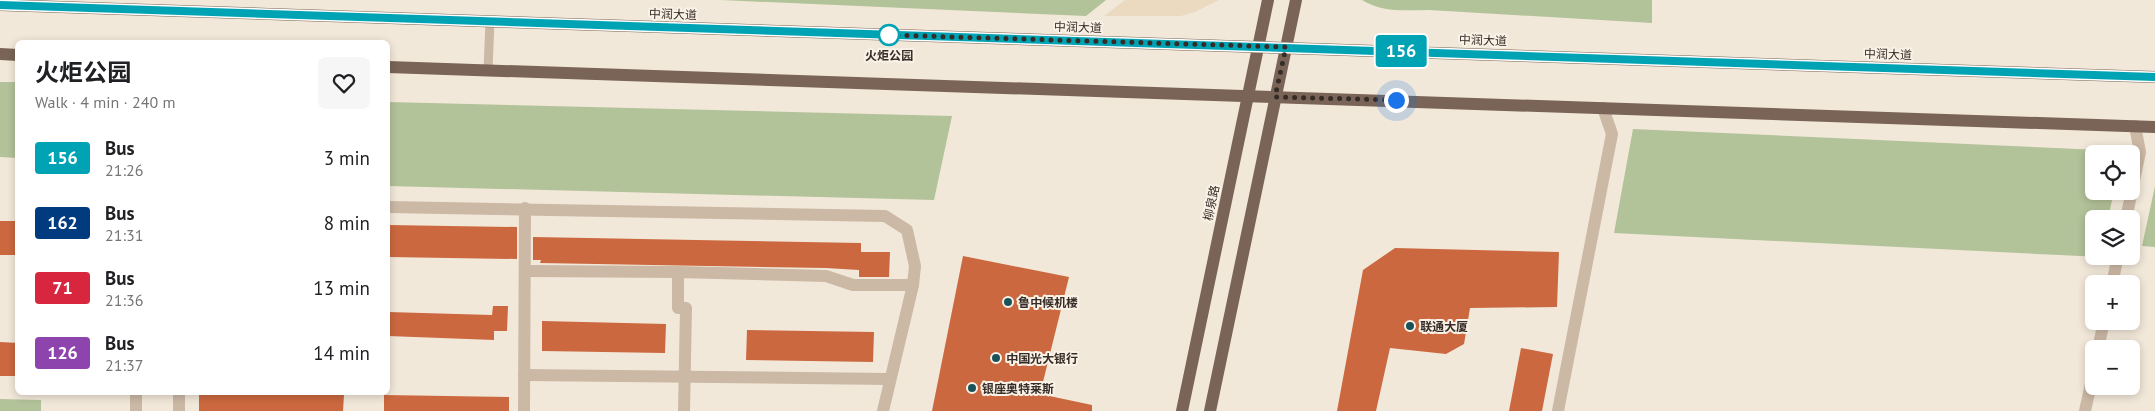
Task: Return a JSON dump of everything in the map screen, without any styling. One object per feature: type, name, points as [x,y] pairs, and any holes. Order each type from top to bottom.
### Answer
[{"type":"main road","name":"柳泉路","points":[[1182,411],[1268,0]]},
{"type":"main road","points":[[1210,411],[1296,0]]},
{"type":"main road","name":"中润大道","points":[[0,4],[2155,77]]},
{"type":"main road","points":[[0,54],[15,55]]},
{"type":"main road","points":[[390,67],[2155,127]]},
{"type":"street","points":[[1558,411],[1612,134],[1603,108]]},
{"type":"street","points":[[2128,210],[2140,152],[2135,126]]},
{"type":"street","points":[[390,207],[885,216],[907,230],[915,266],[913,285],[883,411]]},
{"type":"street","points":[[524,411],[525,208]]},
{"type":"street","points":[[524,271],[678,272],[826,276],[853,285],[913,285]]},
{"type":"street","points":[[678,272],[678,308],[686,308],[684,411]]},
{"type":"street","points":[[524,375],[890,379]]},
{"type":"street","points":[[136,395],[136,411]]},
{"type":"street","points":[[179,395],[179,411]]},
{"type":"street","points":[[2085,411],[2089,395]]},
{"type":"lane","points":[[488,70],[490,21]]},
{"type":"green space","points":[[721,0],[1106,0],[1086,16]]},
{"type":"green space","points":[[1362,0],[1652,0],[1652,23],[1429,10],[1394,10],[1378,7]]},
{"type":"green space","points":[[0,82],[15,82],[15,158],[0,157]]},
{"type":"green space","points":[[390,102],[952,116],[934,200],[390,186]]},
{"type":"green space","points":[[1633,129],[2085,149],[2085,200],[2112,200],[2110,210],[2085,210],[2085,256],[1614,233]]},
{"type":"green space","points":[[2155,186],[2155,247],[2142,246]]},
{"type":"green space","points":[[0,399],[41,400],[41,411],[0,411]]},
{"type":"shaded area","points":[[1125,0],[1219,0],[1195,12],[1181,16],[1104,16]]},
{"type":"building","points":[[0,221],[15,221],[15,255],[0,255]]},
{"type":"building","points":[[390,225],[517,227],[517,259],[390,257]]},
{"type":"building","points":[[533,237],[861,243],[861,252],[890,252],[889,277],[859,277],[859,270],[826,268],[540,263],[541,260],[533,260]]},
{"type":"building","name":"联通大厦","points":[[1395,248],[1559,252],[1557,307],[1470,308],[1464,344],[1446,354],[1390,348],[1376,411],[1337,411],[1363,270]]},
{"type":"building","points":[[963,256],[1069,277],[1040,394],[1092,405],[1092,411],[932,411]]},
{"type":"building","points":[[493,306],[508,306],[507,331],[494,331],[494,340],[390,336],[390,312],[492,315]]},
{"type":"building","points":[[542,321],[666,324],[665,353],[542,351]]},
{"type":"building","points":[[747,330],[874,332],[873,362],[746,360]]},
{"type":"building","points":[[0,342],[15,343],[15,376],[0,376]]},
{"type":"building","points":[[1521,348],[1553,354],[1542,411],[1509,411]]},
{"type":"building","points":[[199,395],[344,395],[343,411],[199,411]]},
{"type":"building","points":[[384,395],[509,397],[509,411],[384,411]]},
{"type":"bus line","name":"156","points":[[0,5],[2155,77]]},
{"type":"place","name":"火炬公园","points":[[889,35]]},
{"type":"place","name":"鲁中候机楼","points":[[1008,302]]},
{"type":"place","name":"联通大厦","points":[[1410,326]]},
{"type":"place","name":"中国光大银行","points":[[996,358]]},
{"type":"place","name":"银座奥特莱斯","points":[[972,388]]},
{"type":"route","points":[[889,35],[1286,47],[1275,97],[1396,100]]}]
